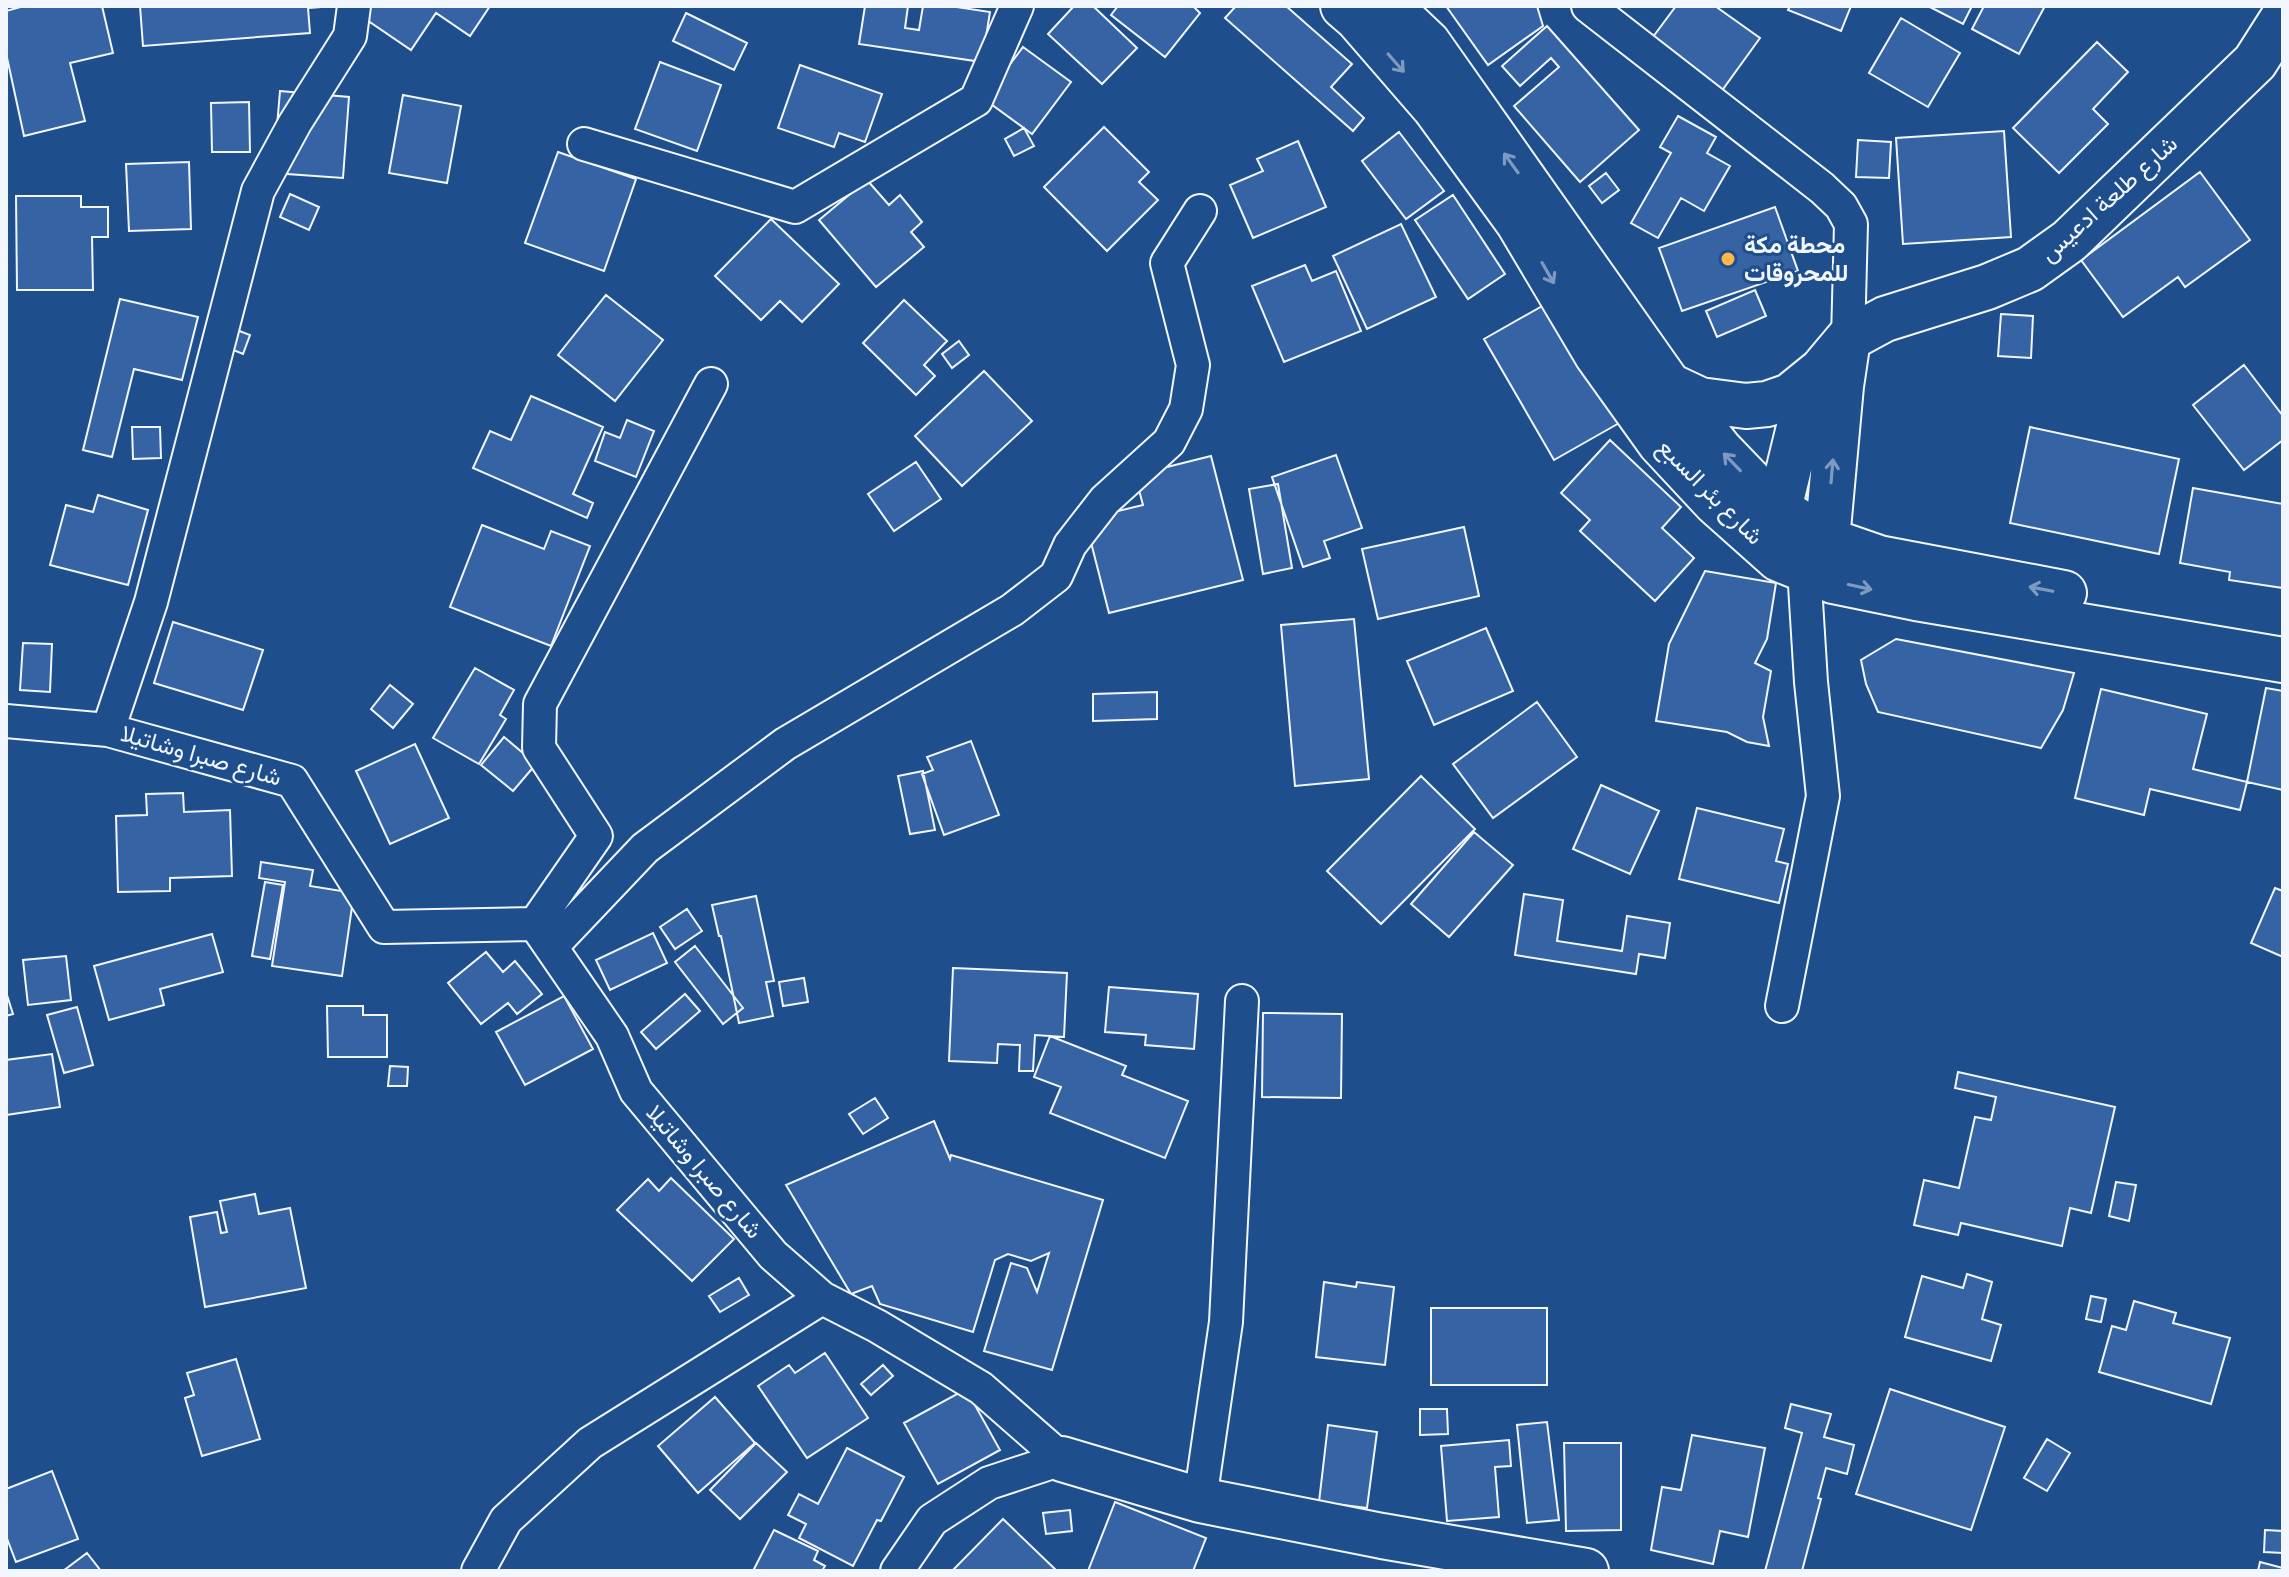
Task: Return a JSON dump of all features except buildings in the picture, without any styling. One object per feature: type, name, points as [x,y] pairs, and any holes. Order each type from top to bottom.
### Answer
[{"type":"street","name":"شارع صبرا وشاتيلا","points":[[354,6],[350,36],[295,123],[258,191],[151,602],[108,730],[292,781],[384,927],[543,935],[612,1036],[636,1091],[773,1255],[822,1298],[877,1326],[981,1388],[1062,1459]]},
{"type":"street","points":[[584,144],[795,207],[976,100],[1017,6]]},
{"type":"street","name":"شارع بئر السبع","points":[[1343,6],[1435,108],[1500,197],[1597,355],[1660,443],[1715,502],[1779,559],[1816,554],[1879,558],[2283,634]]},
{"type":"street","name":"شارع بئر السبع","points":[[1389,6],[1428,43],[1668,385],[1720,450],[1779,509],[1816,554],[1833,581],[2283,660]]},
{"type":"street","points":[[1588,6],[1822,188],[1841,206],[1851,224],[1848,270],[1835,354],[1841,386],[1816,554],[1812,695],[1823,796],[1782,1006]]},
{"type":"street","name":"شارع طلعة ادعيس","points":[[1668,385],[1700,400],[1746,406],[1767,404],[1790,396],[1835,354],[1885,319],[1987,287],[2030,269],[2069,241],[2255,62],[2283,18]]},
{"type":"street","points":[[543,935],[645,848],[785,744],[1012,610],[1056,576],[1070,545],[1105,500],[1169,442],[1186,409],[1193,365],[1167,263],[1200,211]]},
{"type":"street","points":[[1779,509],[1802,415],[1835,354]]},
{"type":"street","points":[[543,935],[596,836],[539,748],[540,704],[711,384]]},
{"type":"street","points":[[6,721],[108,730]]},
{"type":"street","points":[[1200,1500],[1226,1322],[1242,1001]]},
{"type":"street","points":[[478,1571],[506,1520],[590,1443],[822,1298]]},
{"type":"street","points":[[897,1571],[932,1520],[989,1483],[1062,1459],[1200,1500],[1382,1536],[1586,1571]]},
{"type":"place","name":"محطة مكة للمحروقات","points":[[1728,259]]}]
